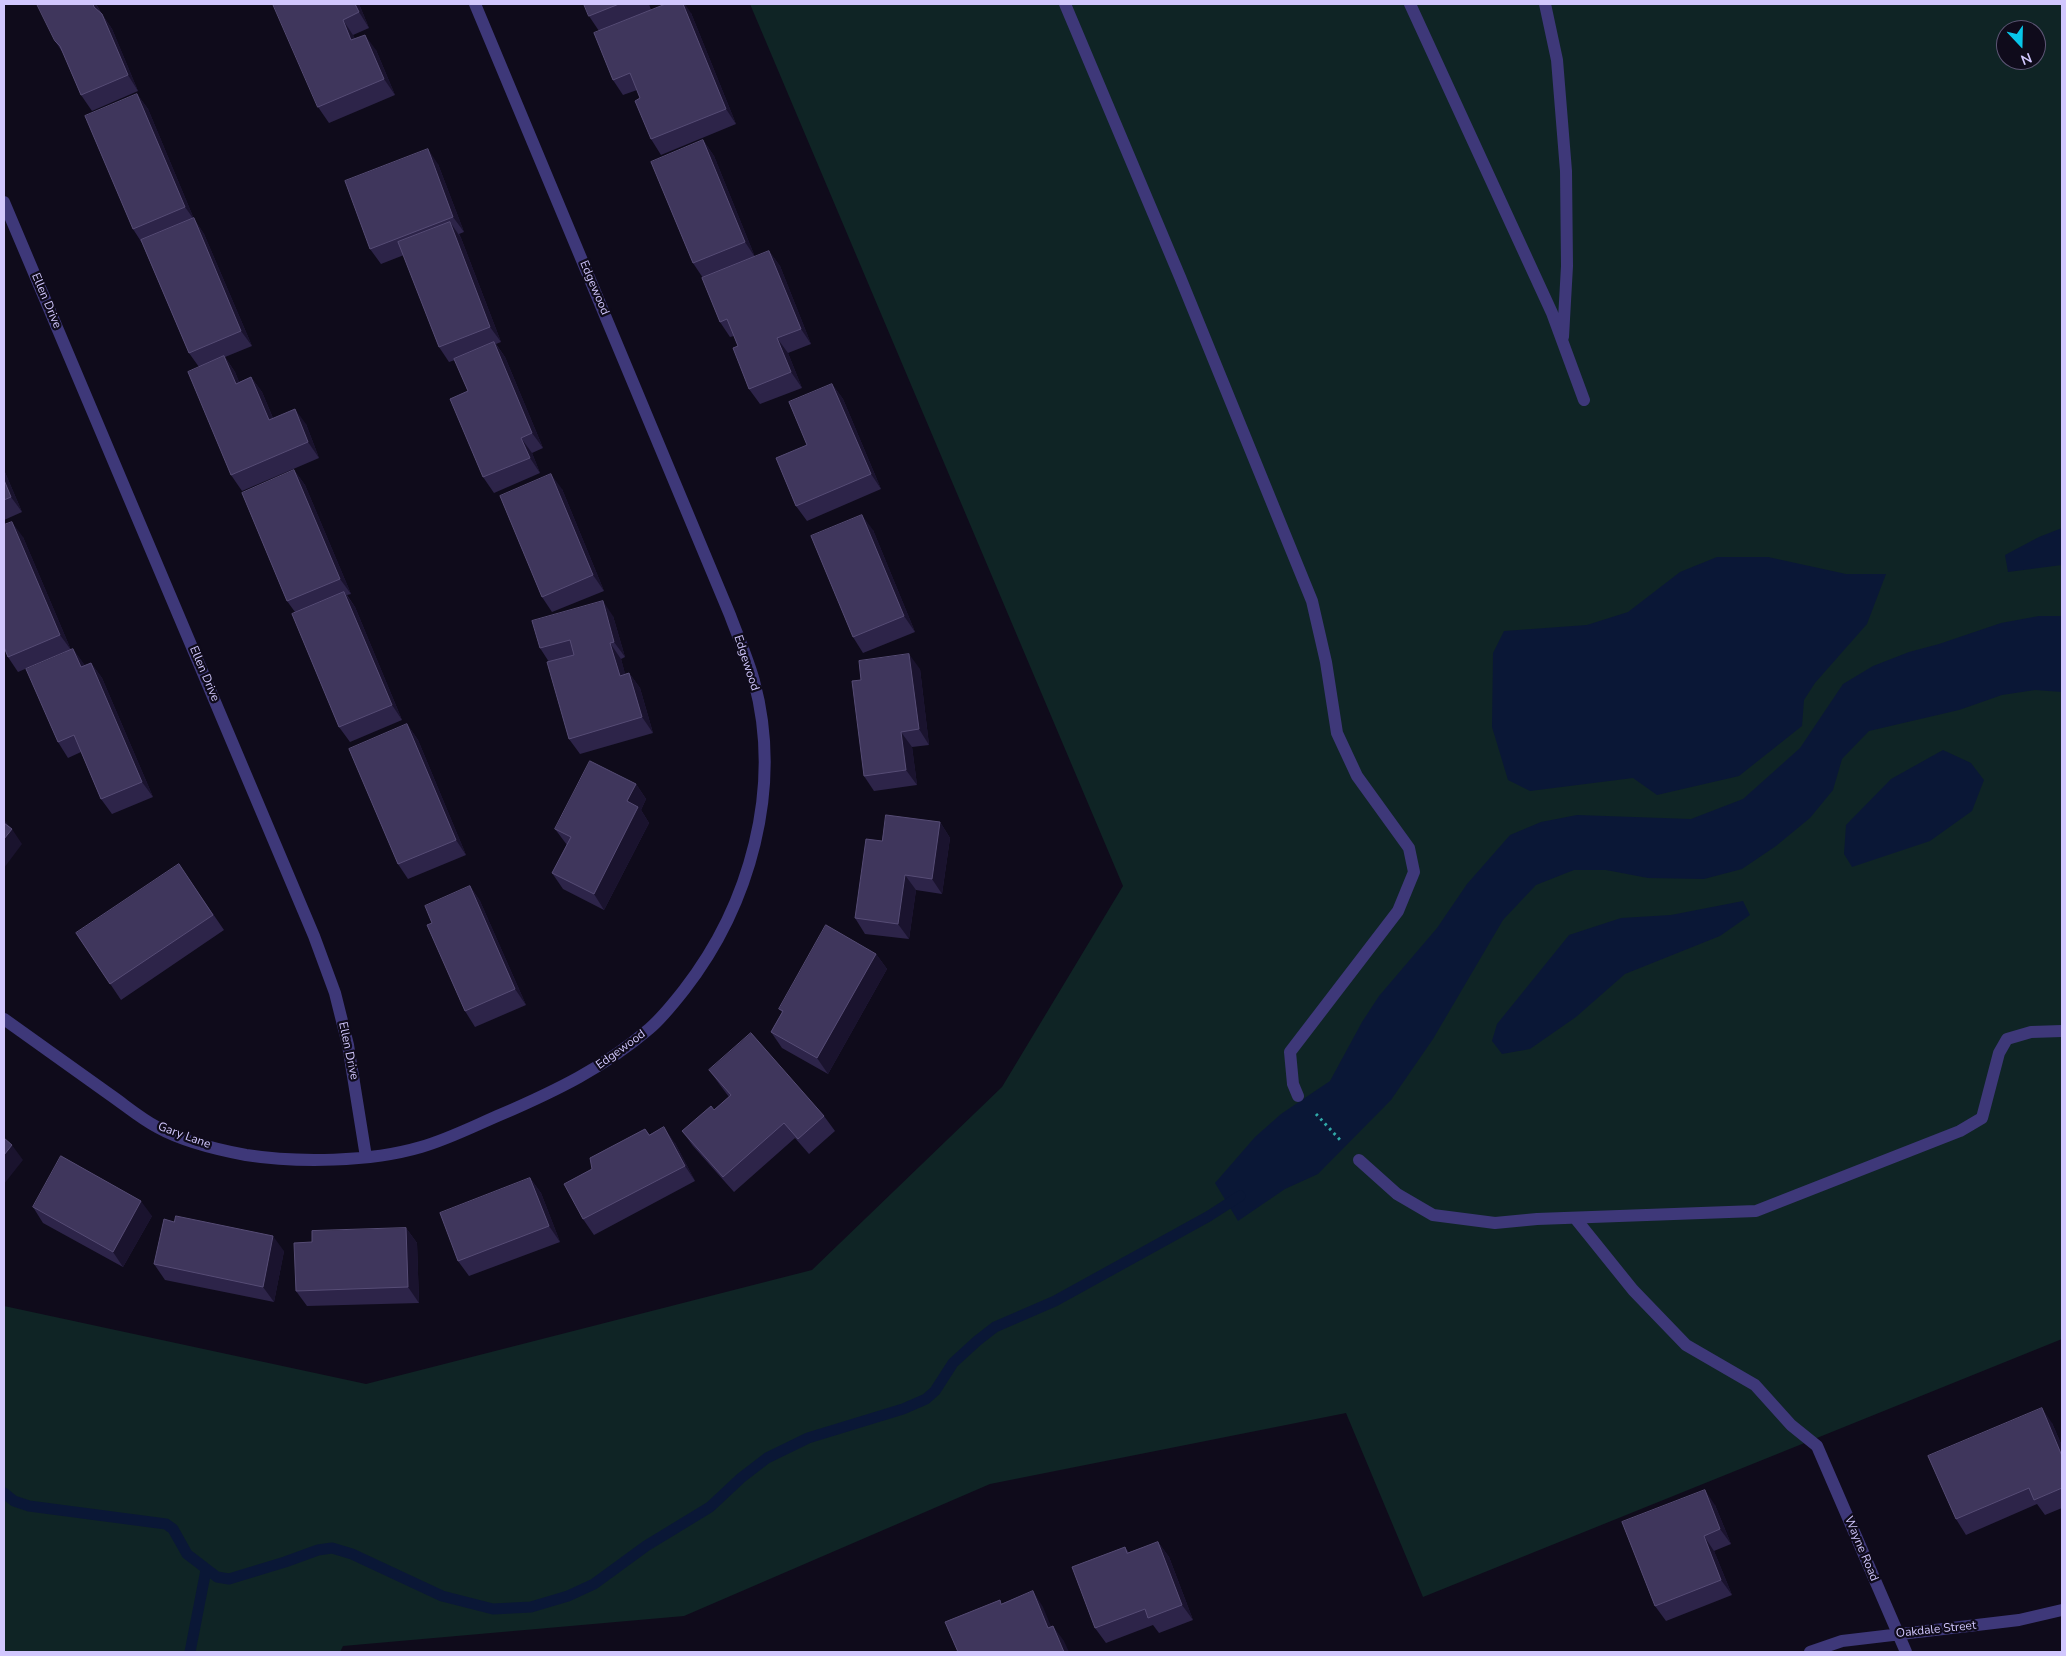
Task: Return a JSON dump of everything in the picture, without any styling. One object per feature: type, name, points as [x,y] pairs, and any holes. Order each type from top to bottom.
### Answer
[{"type":"street","name":"Edgewood","points":[[366,1157],[421,1147],[556,1091],[593,1070],[651,1028],[674,1002],[713,949],[738,899],[751,863],[760,811],[764,763],[761,718],[754,681],[730,615],[474,4]]},
{"type":"street","points":[[1065,4],[1177,269],[1312,600],[1326,662],[1337,734],[1357,776],[1409,848],[1414,872],[1398,911],[1290,1052],[1293,1084],[1298,1096]]},
{"type":"street","points":[[1410,4],[1552,313],[1584,400]]},
{"type":"street","points":[[1545,4],[1557,60],[1566,171],[1567,266],[1563,341]]},
{"type":"street","name":"Ellen Drive","points":[[4,202],[314,936],[335,993],[348,1044],[366,1157]]},
{"type":"street","name":"Gary Lane","points":[[4,1019],[158,1128],[191,1141],[246,1155],[303,1161],[366,1157]]},
{"type":"street","points":[[1360,1160],[1397,1194],[1433,1216],[1495,1223],[1756,1211],[1960,1131],[1982,1118],[1999,1053],[2007,1038],[2031,1032],[2062,1031]]},
{"type":"street","name":"Wayne Road","points":[[1575,1218],[1633,1290],[1686,1345],[1755,1385],[1791,1425],[1817,1446],[1906,1652]]},
{"type":"street","name":"Oakdale Street","points":[[1810,1652],[1842,1640],[2019,1620],[2062,1610]]},
{"type":"path","points":[[1298,1096],[1360,1160]]},
{"type":"green space","points":[[750,4],[2062,4],[2062,1339],[1423,1597],[1346,1413],[990,1484],[684,1616],[343,1646],[340,1652],[4,1652],[4,1306],[366,1384],[812,1270],[1002,1087],[1123,886]]},
{"type":"water","points":[[2062,528],[2062,565],[2008,572],[2005,555],[2039,537]]},
{"type":"water","points":[[1717,557],[1768,557],[1846,574],[1886,574],[1867,624],[1815,683],[1804,700],[1802,726],[1739,776],[1657,795],[1633,778],[1530,791],[1508,780],[1492,727],[1493,653],[1504,631],[1587,625],[1628,612],[1680,572]]},
{"type":"water","points":[[2039,616],[2062,616],[2062,692],[2035,690],[2002,695],[1959,710],[1869,731],[1842,759],[1833,790],[1810,818],[1776,846],[1742,869],[1704,879],[1648,878],[1606,870],[1574,870],[1536,885],[1503,920],[1433,1039],[1391,1100],[1318,1174],[1285,1189],[1238,1221],[1215,1183],[1255,1137],[1281,1114],[1330,1081],[1362,1022],[1379,996],[1437,928],[1467,884],[1510,835],[1541,822],[1577,815],[1691,819],[1743,799],[1800,748],[1843,684],[1873,666],[1909,652],[2001,623]]},
{"type":"water","points":[[1943,750],[1971,763],[1984,780],[1972,811],[1930,841],[1852,867],[1844,854],[1846,825],[1891,779]]},
{"type":"water","points":[[1743,901],[1750,915],[1720,936],[1625,974],[1576,1017],[1530,1049],[1502,1054],[1492,1041],[1497,1024],[1569,935],[1621,918],[1671,915]]},
{"type":"building","points":[[37,4],[93,4],[102,14],[128,75],[81,95],[60,46],[55,41]]},
{"type":"building","points":[[273,4],[355,4],[359,12],[343,20],[351,40],[365,35],[384,79],[318,107]]},
{"type":"building","points":[[584,4],[619,4],[589,16]]},
{"type":"building","points":[[666,4],[683,4],[726,109],[651,139],[635,101],[640,98],[630,73],[613,80],[594,33]]},
{"type":"building","points":[[137,94],[185,207],[133,229],[85,116]]},
{"type":"building","points":[[703,140],[745,242],[693,263],[651,162]]},
{"type":"building","points":[[428,149],[453,217],[370,249],[345,181]]},
{"type":"building","points":[[194,218],[241,331],[189,353],[141,240]]},
{"type":"building","points":[[450,222],[490,327],[439,347],[398,242]]},
{"type":"building","points":[[769,251],[801,329],[777,338],[791,372],[749,389],[733,348],[738,346],[727,319],[720,322],[702,278]]},
{"type":"building","points":[[494,342],[532,433],[521,438],[530,458],[483,477],[450,399],[468,391],[454,359]]},
{"type":"building","points":[[224,356],[236,384],[251,377],[269,420],[295,409],[308,442],[231,475],[188,372]]},
{"type":"building","points":[[832,384],[871,474],[796,506],[776,458],[807,445],[789,402]]},
{"type":"building","points":[[294,470],[340,579],[287,601],[242,493]]},
{"type":"building","points":[[551,474],[593,575],[542,597],[500,496]]},
{"type":"building","points":[[4,480],[11,497],[4,500]]},
{"type":"building","points":[[862,515],[904,616],[853,637],[811,536]]},
{"type":"building","points":[[12,522],[60,635],[8,657],[4,647],[4,525]]},
{"type":"building","points":[[344,592],[392,705],[339,727],[292,614]]},
{"type":"building","points":[[603,601],[614,642],[610,643],[620,676],[629,673],[642,717],[569,739],[547,662],[574,655],[570,640],[540,648],[532,621]]},
{"type":"building","points":[[73,649],[81,667],[91,663],[142,782],[101,799],[74,735],[58,742],[26,669]]},
{"type":"building","points":[[909,654],[919,729],[901,732],[906,770],[864,776],[852,681],[861,680],[859,661]]},
{"type":"building","points":[[407,724],[456,840],[398,864],[349,749]]},
{"type":"building","points":[[590,761],[636,784],[627,801],[638,807],[594,894],[552,873],[571,837],[555,829]]},
{"type":"building","points":[[886,815],[940,822],[932,879],[905,875],[898,924],[855,918],[866,839],[882,841]]},
{"type":"building","points":[[4,823],[12,829],[4,839]]},
{"type":"building","points":[[179,864],[213,915],[110,984],[76,933]]},
{"type":"building","points":[[470,886],[515,989],[465,1011],[427,925],[432,923],[425,906]]},
{"type":"building","points":[[826,925],[876,954],[817,1058],[771,1032],[783,1011],[779,1009]]},
{"type":"building","points":[[751,1033],[824,1116],[798,1139],[784,1123],[723,1177],[682,1131],[711,1106],[714,1110],[731,1095],[709,1070]]},
{"type":"building","points":[[664,1127],[685,1166],[583,1219],[564,1184],[592,1169],[590,1158],[645,1129],[649,1135]]},
{"type":"building","points":[[4,1138],[12,1145],[4,1155]]},
{"type":"building","points":[[61,1156],[141,1201],[113,1252],[33,1207]]},
{"type":"building","points":[[530,1178],[549,1226],[458,1261],[440,1213]]},
{"type":"building","points":[[176,1216],[273,1236],[263,1287],[154,1264],[164,1219],[174,1222]]},
{"type":"building","points":[[406,1228],[408,1287],[296,1291],[294,1243],[312,1242],[312,1231]]},
{"type":"building","points":[[2042,1408],[2062,1456],[2062,1488],[2034,1500],[2029,1488],[1956,1519],[1928,1456]]},
{"type":"building","points":[[1705,1490],[1720,1529],[1704,1536],[1721,1580],[1655,1606],[1622,1522]]},
{"type":"building","points":[[1158,1542],[1182,1605],[1148,1618],[1145,1609],[1095,1628],[1072,1567],[1125,1547],[1127,1553]]},
{"type":"building","points":[[1033,1591],[1048,1628],[1053,1626],[1064,1652],[958,1652],[945,1622],[1000,1600],[1001,1604]]},
{"type":"waterway","points":[[4,1493],[14,1501],[29,1506],[166,1524],[173,1529],[187,1554],[217,1577],[229,1579],[318,1550],[332,1548],[352,1554],[442,1596],[493,1609],[531,1607],[568,1596],[594,1584],[646,1546],[710,1507],[741,1478],[767,1458],[808,1438],[903,1409],[926,1399],[935,1391],[953,1363],[995,1327],[1055,1301],[1209,1216],[1240,1196]]},
{"type":"waterway","points":[[190,1652],[206,1570]]}]
